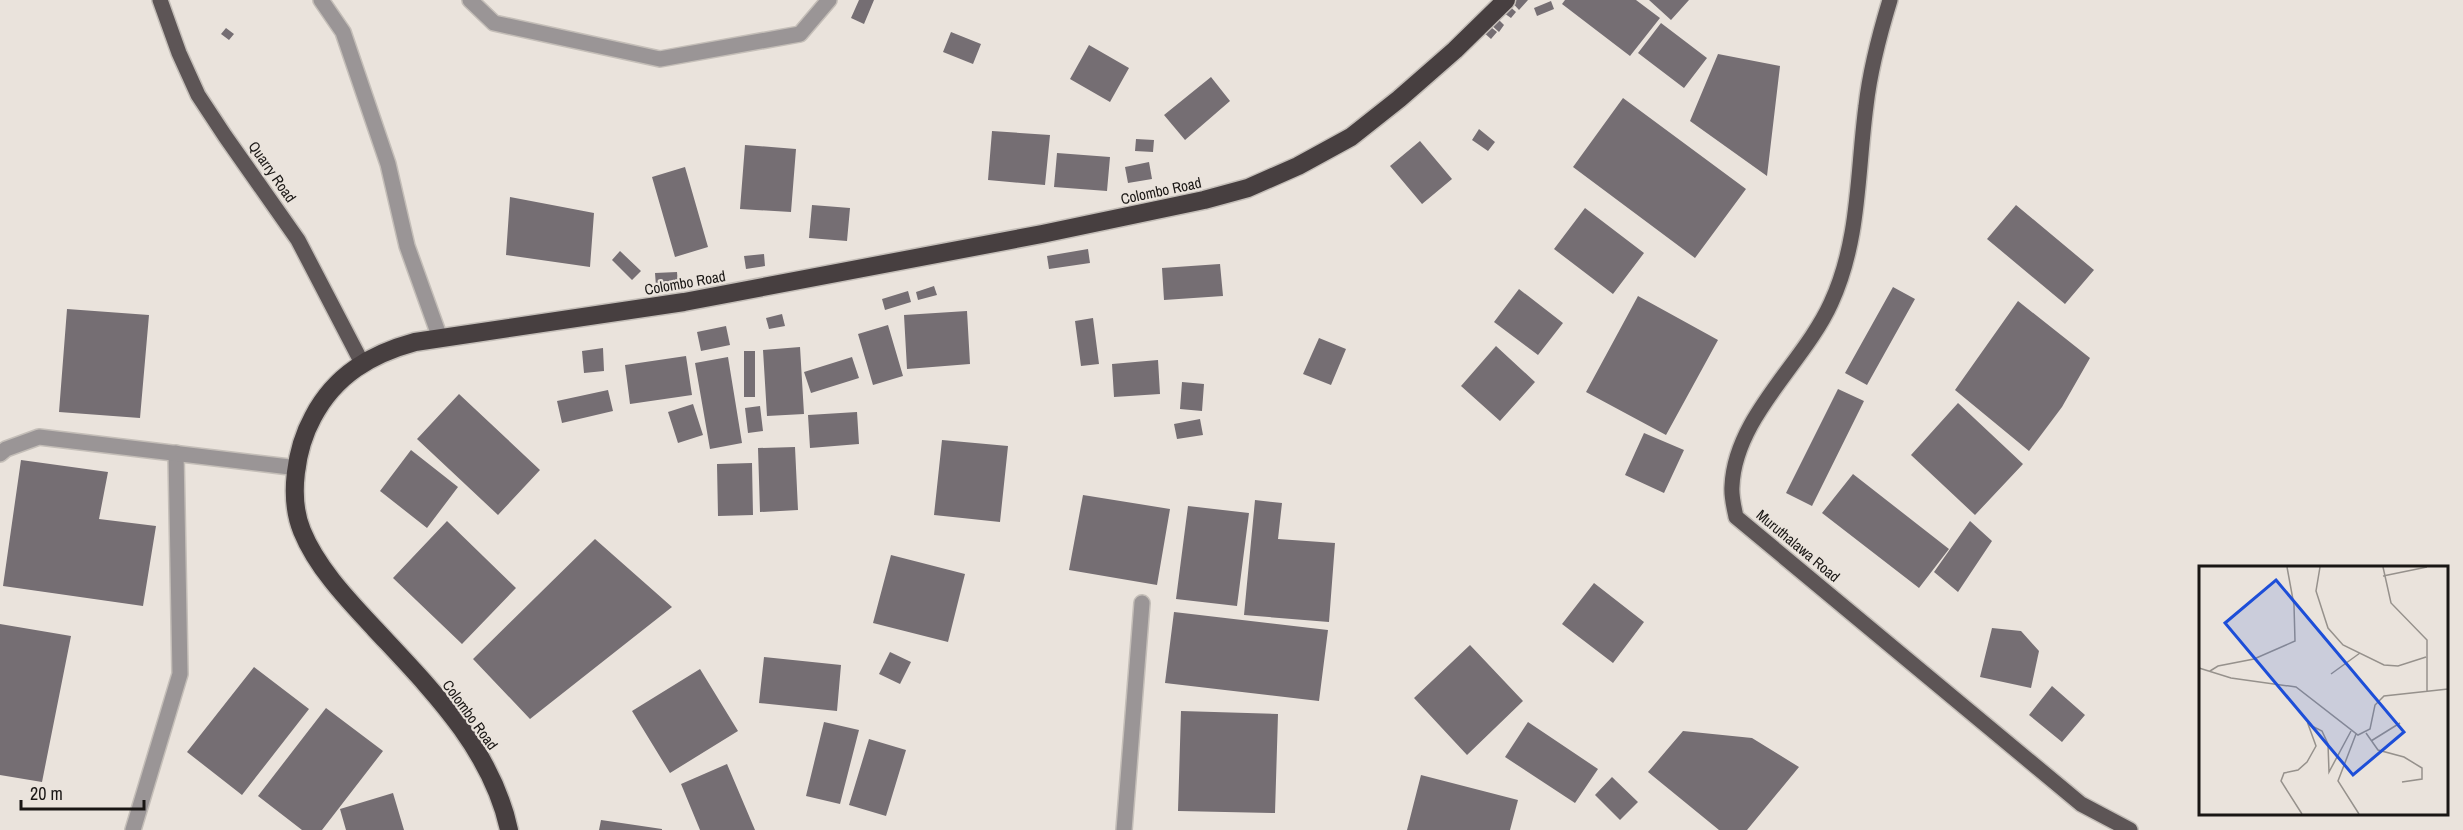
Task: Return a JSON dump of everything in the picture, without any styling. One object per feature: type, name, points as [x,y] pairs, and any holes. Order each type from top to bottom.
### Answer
[{"type":"highway","name":"Colombo Road","points":[[509,830],[503,803],[473,745],[417,674],[327,574],[302,530],[295,499],[297,468],[307,428],[322,399],[345,375],[389,349],[440,338],[684,302],[1042,234],[1183,205],[1248,188],[1298,166],[1351,137],[1455,50],[1506,0]]},
{"type":"main road","name":"Quarry Road","points":[[160,0],[179,53],[198,94],[298,240],[362,363]]},
{"type":"main road","name":"Muruthalawa Road","points":[[1890,0],[1873,55],[1865,108],[1855,228],[1844,267],[1831,303],[1805,348],[1755,419],[1739,453],[1732,486],[1736,517],[2081,804],[2130,830]]},
{"type":"street","points":[[321,0],[343,33],[388,164],[407,246],[440,338]]},
{"type":"street","points":[[470,0],[494,23],[660,59],[800,34],[829,0]]},
{"type":"street","points":[[0,453],[39,437],[297,468]]},
{"type":"street","points":[[133,830],[180,674],[176,453]]},
{"type":"street","points":[[1124,830],[1142,603]]},
{"type":"building","points":[[859,0],[874,0],[864,24],[851,18]]},
{"type":"building","points":[[1510,0],[1528,0],[1519,10]]},
{"type":"building","points":[[1565,0],[1636,0],[1660,18],[1630,56],[1562,4]]},
{"type":"building","points":[[1649,0],[1689,0],[1671,20]]},
{"type":"building","points":[[1551,1],[1554,9],[1537,16],[1534,8]]},
{"type":"building","points":[[1507,4],[1516,12],[1511,18],[1501,11]]},
{"type":"building","points":[[1496,17],[1504,25],[1499,32],[1490,24]]},
{"type":"building","points":[[1661,23],[1707,58],[1684,88],[1638,53]]},
{"type":"building","points":[[1487,24],[1497,32],[1491,39],[1482,31]]},
{"type":"building","points":[[226,28],[234,34],[229,40],[221,34]]},
{"type":"building","points":[[951,32],[981,44],[973,64],[943,52]]},
{"type":"building","points":[[1089,45],[1129,68],[1110,102],[1070,79]]},
{"type":"building","points":[[1718,54],[1780,66],[1767,176],[1690,121]]},
{"type":"building","points":[[1211,77],[1230,101],[1185,140],[1164,115]]},
{"type":"building","points":[[1623,98],[1746,189],[1695,258],[1573,167]]},
{"type":"building","points":[[1479,129],[1495,142],[1488,151],[1472,140]]},
{"type":"building","points":[[992,131],[1050,135],[1045,185],[988,180]]},
{"type":"building","points":[[1136,139],[1154,140],[1153,152],[1135,151]]},
{"type":"building","points":[[1420,141],[1452,179],[1422,204],[1390,166]]},
{"type":"building","points":[[745,145],[796,149],[791,212],[740,209]]},
{"type":"building","points":[[1057,153],[1110,157],[1107,191],[1054,187]]},
{"type":"building","points":[[1149,162],[1152,179],[1128,183],[1125,167]]},
{"type":"building","points":[[685,167],[708,247],[675,257],[652,177]]},
{"type":"building","points":[[510,197],[594,213],[590,267],[506,255]]},
{"type":"building","points":[[812,205],[850,208],[847,241],[809,238]]},
{"type":"building","points":[[2016,205],[2094,270],[2065,304],[1987,239]]},
{"type":"building","points":[[1585,208],[1644,253],[1613,294],[1554,249]]},
{"type":"building","points":[[1088,249],[1090,263],[1049,269],[1047,256]]},
{"type":"building","points":[[620,251],[641,271],[632,280],[612,260]]},
{"type":"building","points":[[764,254],[765,266],[746,269],[744,256]]},
{"type":"building","points":[[1220,264],[1223,296],[1164,300],[1162,268]]},
{"type":"building","points":[[677,272],[678,285],[656,286],[655,273]]},
{"type":"building","points":[[934,286],[937,295],[918,300],[916,292]]},
{"type":"building","points":[[1893,287],[1915,299],[1867,385],[1845,373]]},
{"type":"building","points":[[1519,289],[1563,323],[1538,355],[1494,322]]},
{"type":"building","points":[[908,291],[911,302],[885,310],[882,299]]},
{"type":"building","points":[[1638,296],[1718,340],[1666,435],[1586,392]]},
{"type":"building","points":[[2018,301],[2090,358],[2062,407],[2029,451],[1955,390]]},
{"type":"building","points":[[67,309],[149,315],[140,418],[59,412]]},
{"type":"building","points":[[967,311],[970,364],[907,369],[904,315]]},
{"type":"building","points":[[782,314],[785,326],[769,329],[766,318]]},
{"type":"building","points":[[1093,318],[1099,364],[1081,366],[1075,321]]},
{"type":"building","points":[[888,325],[903,376],[873,385],[858,334]]},
{"type":"building","points":[[726,326],[730,345],[701,351],[697,332]]},
{"type":"building","points":[[1319,338],[1346,349],[1331,385],[1303,374]]},
{"type":"building","points":[[1496,346],[1535,382],[1500,421],[1461,386]]},
{"type":"building","points":[[800,347],[804,414],[767,416],[763,350]]},
{"type":"building","points":[[603,348],[604,371],[584,373],[582,351]]},
{"type":"building","points":[[744,351],[755,351],[755,397],[744,397]]},
{"type":"building","points":[[686,356],[692,395],[630,404],[625,365]]},
{"type":"building","points":[[728,357],[742,443],[710,449],[695,363]]},
{"type":"building","points":[[852,357],[859,378],[811,393],[804,372]]},
{"type":"building","points":[[1158,360],[1160,394],[1114,397],[1112,364]]},
{"type":"building","points":[[1182,382],[1204,384],[1202,411],[1180,409]]},
{"type":"building","points":[[1838,389],[1864,401],[1812,506],[1786,493]]},
{"type":"building","points":[[608,390],[613,411],[562,423],[557,401]]},
{"type":"building","points":[[459,394],[540,470],[498,515],[417,439]]},
{"type":"building","points":[[1958,403],[2023,464],[1975,515],[1911,455]]},
{"type":"building","points":[[693,404],[703,435],[678,443],[668,412]]},
{"type":"building","points":[[760,406],[763,431],[748,433],[745,408]]},
{"type":"building","points":[[857,412],[859,444],[810,448],[808,415]]},
{"type":"building","points":[[1200,419],[1203,435],[1177,439],[1174,424]]},
{"type":"building","points":[[1644,433],[1684,450],[1664,493],[1625,475]]},
{"type":"building","points":[[942,440],[1008,446],[1000,522],[934,515]]},
{"type":"building","points":[[795,447],[798,510],[760,512],[758,448]]},
{"type":"building","points":[[411,450],[458,487],[427,528],[380,491]]},
{"type":"building","points":[[21,460],[108,472],[99,519],[156,526],[143,606],[3,586]]},
{"type":"building","points":[[752,463],[753,515],[718,516],[717,464]]},
{"type":"building","points":[[1853,474],[1949,549],[1919,588],[1822,513]]},
{"type":"building","points":[[1083,495],[1170,509],[1157,585],[1069,570]]},
{"type":"building","points":[[1255,500],[1282,503],[1278,539],[1335,543],[1329,622],[1244,615]]},
{"type":"building","points":[[1188,506],[1249,513],[1237,606],[1176,599]]},
{"type":"building","points":[[447,521],[516,588],[462,644],[393,578]]},
{"type":"building","points":[[1970,521],[1992,541],[1958,592],[1934,572]]},
{"type":"building","points":[[595,539],[672,607],[530,719],[473,659]]},
{"type":"building","points":[[891,555],[965,574],[948,642],[873,623]]},
{"type":"building","points":[[1594,583],[1644,622],[1613,663],[1562,624]]},
{"type":"building","points":[[1174,612],[1328,630],[1319,701],[1165,683]]},
{"type":"building","points":[[0,624],[71,636],[42,782],[0,775]]},
{"type":"building","points":[[1992,628],[2021,631],[2039,651],[2031,688],[1980,677]]},
{"type":"building","points":[[1470,645],[1523,701],[1467,755],[1414,698]]},
{"type":"building","points":[[890,652],[911,662],[900,684],[879,674]]},
{"type":"building","points":[[764,657],[841,665],[837,711],[759,703]]},
{"type":"building","points":[[254,667],[309,709],[242,795],[187,752]]},
{"type":"building","points":[[700,669],[738,731],[670,773],[632,711]]},
{"type":"building","points":[[2052,686],[2085,715],[2062,742],[2029,715]]},
{"type":"building","points":[[326,708],[383,751],[322,830],[302,830],[258,796]]},
{"type":"building","points":[[1181,711],[1278,714],[1275,813],[1178,811]]},
{"type":"building","points":[[824,722],[859,730],[840,804],[806,796]]},
{"type":"building","points":[[1528,722],[1598,769],[1575,803],[1505,757]]},
{"type":"building","points":[[1683,731],[1752,738],[1799,767],[1747,830],[1719,830],[1648,772]]},
{"type":"building","points":[[869,739],[906,750],[886,816],[849,805]]},
{"type":"building","points":[[727,764],[755,830],[700,830],[681,784]]},
{"type":"building","points":[[1421,775],[1518,800],[1510,830],[1407,830]]},
{"type":"building","points":[[1612,777],[1638,802],[1620,820],[1595,795]]},
{"type":"building","points":[[393,793],[404,830],[346,830],[340,809]]},
{"type":"building","points":[[601,820],[662,829],[662,830],[599,830]]}]
